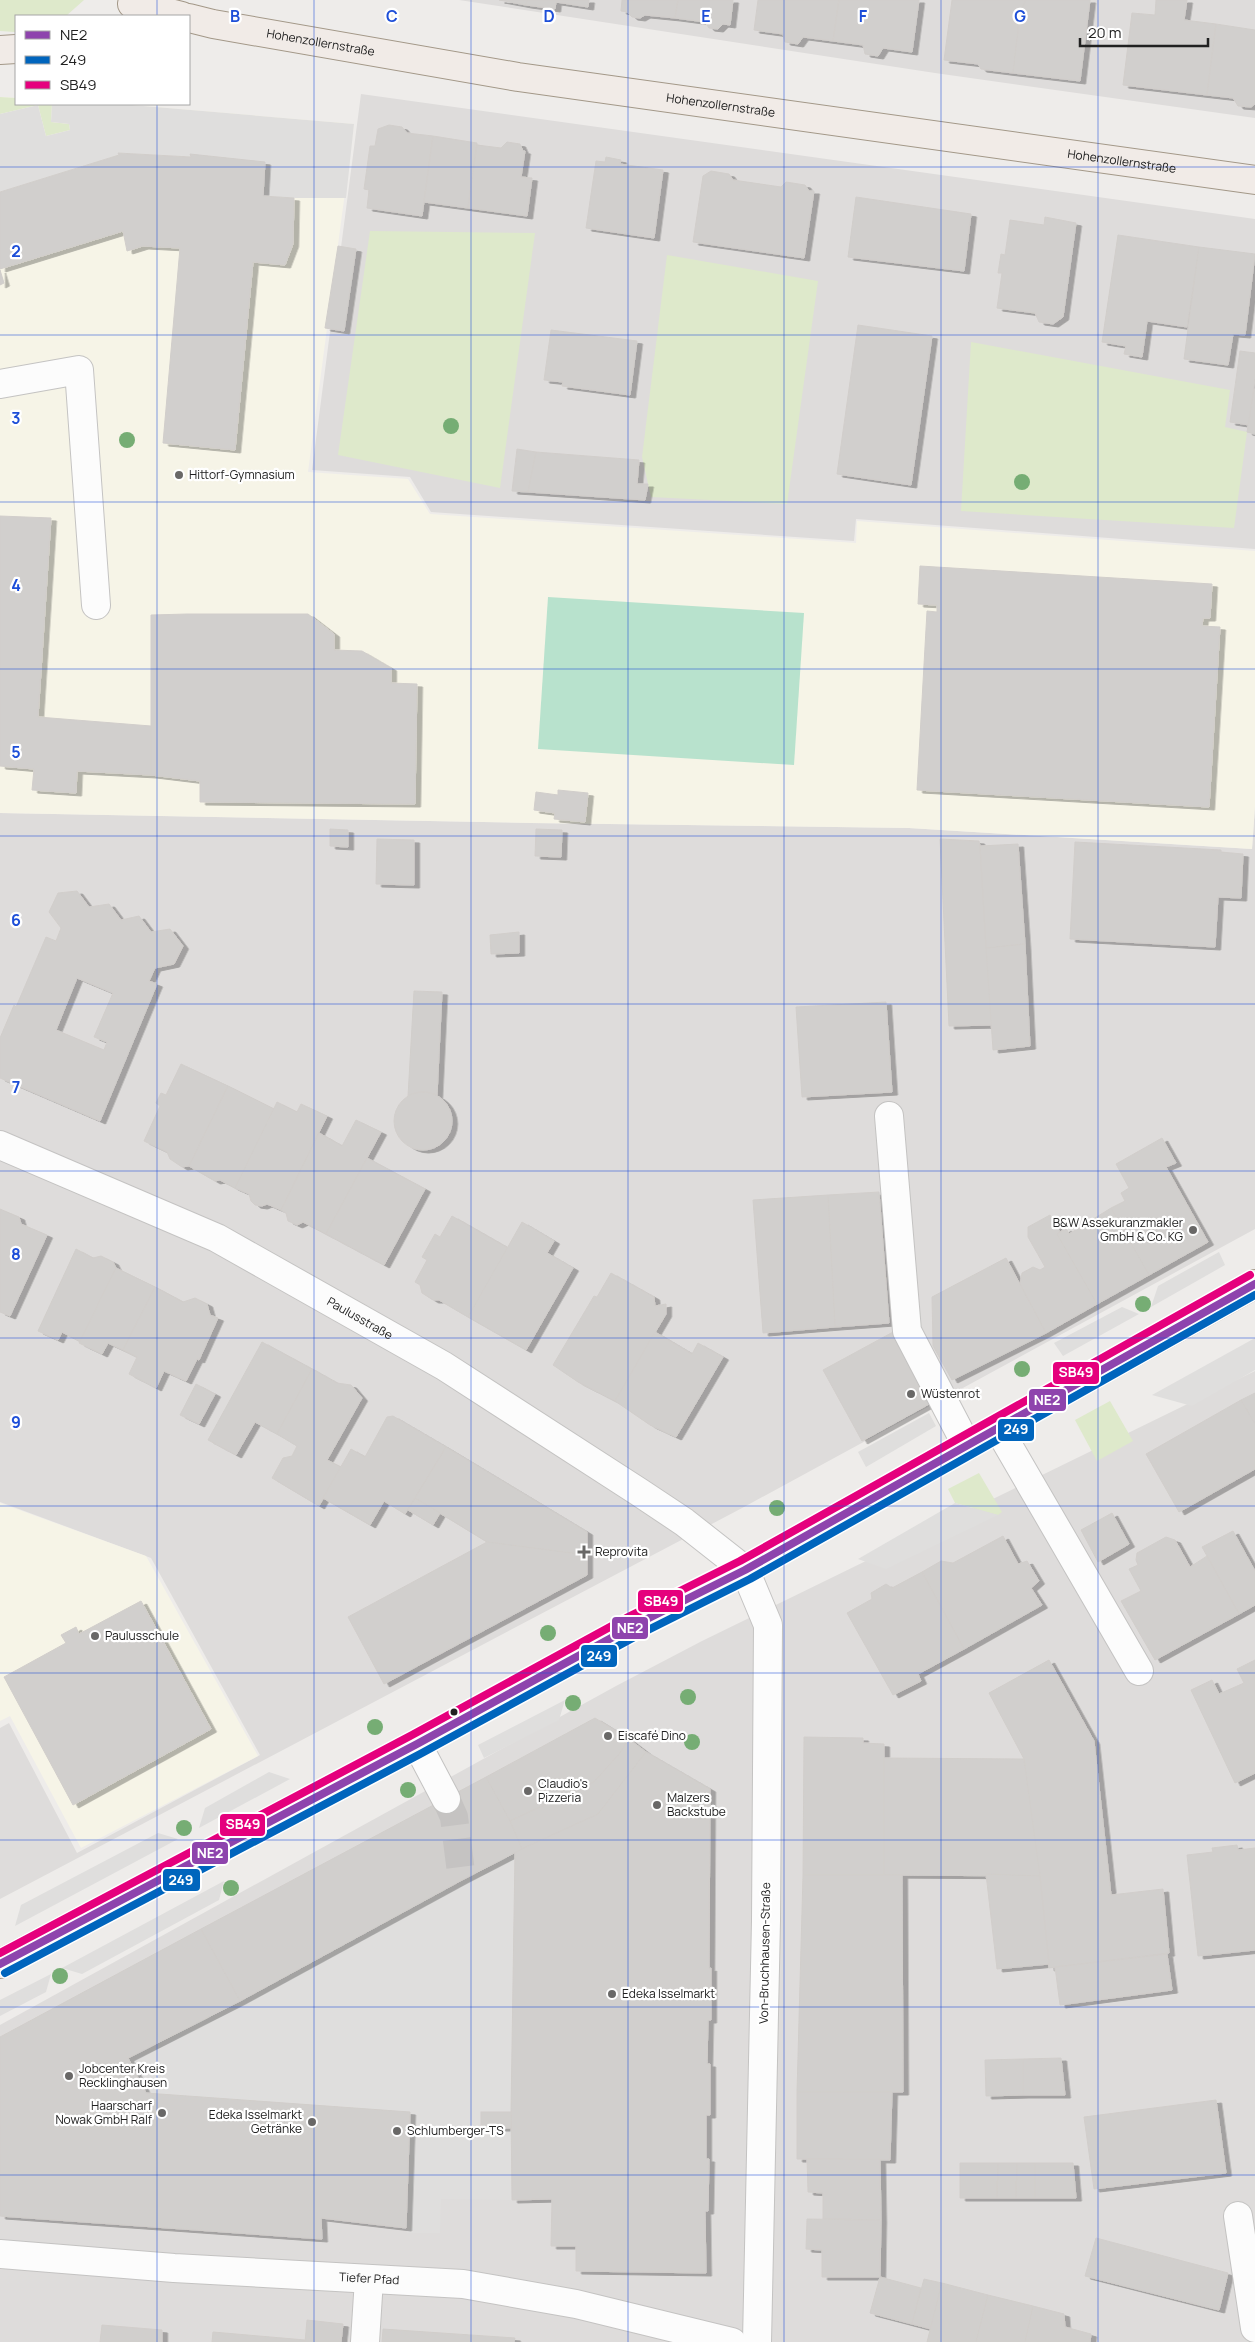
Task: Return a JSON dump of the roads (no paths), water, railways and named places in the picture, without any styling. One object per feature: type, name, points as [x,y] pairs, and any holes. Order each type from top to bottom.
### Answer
[{"type":"main road","points":[[130,7],[176,15]]},
{"type":"main road","name":"Hohenzollernstraße","points":[[190,18],[222,26],[518,77],[1255,180]]},
{"type":"main road","points":[[0,50],[15,50]]},
{"type":"main road","points":[[0,1964],[417,1744],[626,1630],[745,1570],[1255,1284]]},
{"type":"street","points":[[0,384],[79,370],[96,606]]},
{"type":"street","points":[[889,1116],[906,1331],[967,1446]]},
{"type":"street","name":"Paulusstraße","points":[[0,1145],[217,1238],[444,1366],[684,1522],[745,1570]]},
{"type":"street","points":[[998,1428],[1039,1496],[1138,1671]]},
{"type":"street","name":"Von-Bruchhausen-Straße","points":[[745,1570],[768,1625],[766,1931],[757,2342]]},
{"type":"street","points":[[417,1744],[446,1800]]},
{"type":"street","points":[[1238,2216],[1255,2328]]},
{"type":"street","name":"Tiefer Pfad","points":[[0,2254],[174,2268],[463,2284],[576,2304],[732,2342]]},
{"type":"street","points":[[365,2342],[369,2278]]},
{"type":"tunnel","points":[[446,1799],[454,1817],[462,1880]]},
{"type":"place","name":"Hittorf-Gymnasium","points":[[179,475]]},
{"type":"place","name":"B&W Assekuranzmakler GmbH & Co. KG","points":[[1193,1230]]},
{"type":"place","name":"Wüstenrot","points":[[911,1394]]},
{"type":"place","name":"Reprovita","points":[[584,1552]]},
{"type":"place","name":"Paulusschule","points":[[95,1636]]},
{"type":"place","name":"Eiscafé Dino","points":[[608,1736]]},
{"type":"place","name":"Claudio's Pizzeria","points":[[528,1791]]},
{"type":"place","name":"Malzers Backstube","points":[[657,1805]]},
{"type":"place","name":"Edeka Isselmarkt","points":[[612,1994]]},
{"type":"place","name":"Jobcenter Kreis Recklinghausen","points":[[69,2076]]},
{"type":"place","name":"Haarscharf Nowak GmbH Ralf","points":[[162,2113]]},
{"type":"place","name":"Edeka Isselmarkt Getränke","points":[[312,2122]]},
{"type":"place","name":"Schlumberger-TS","points":[[397,2131]]}]
